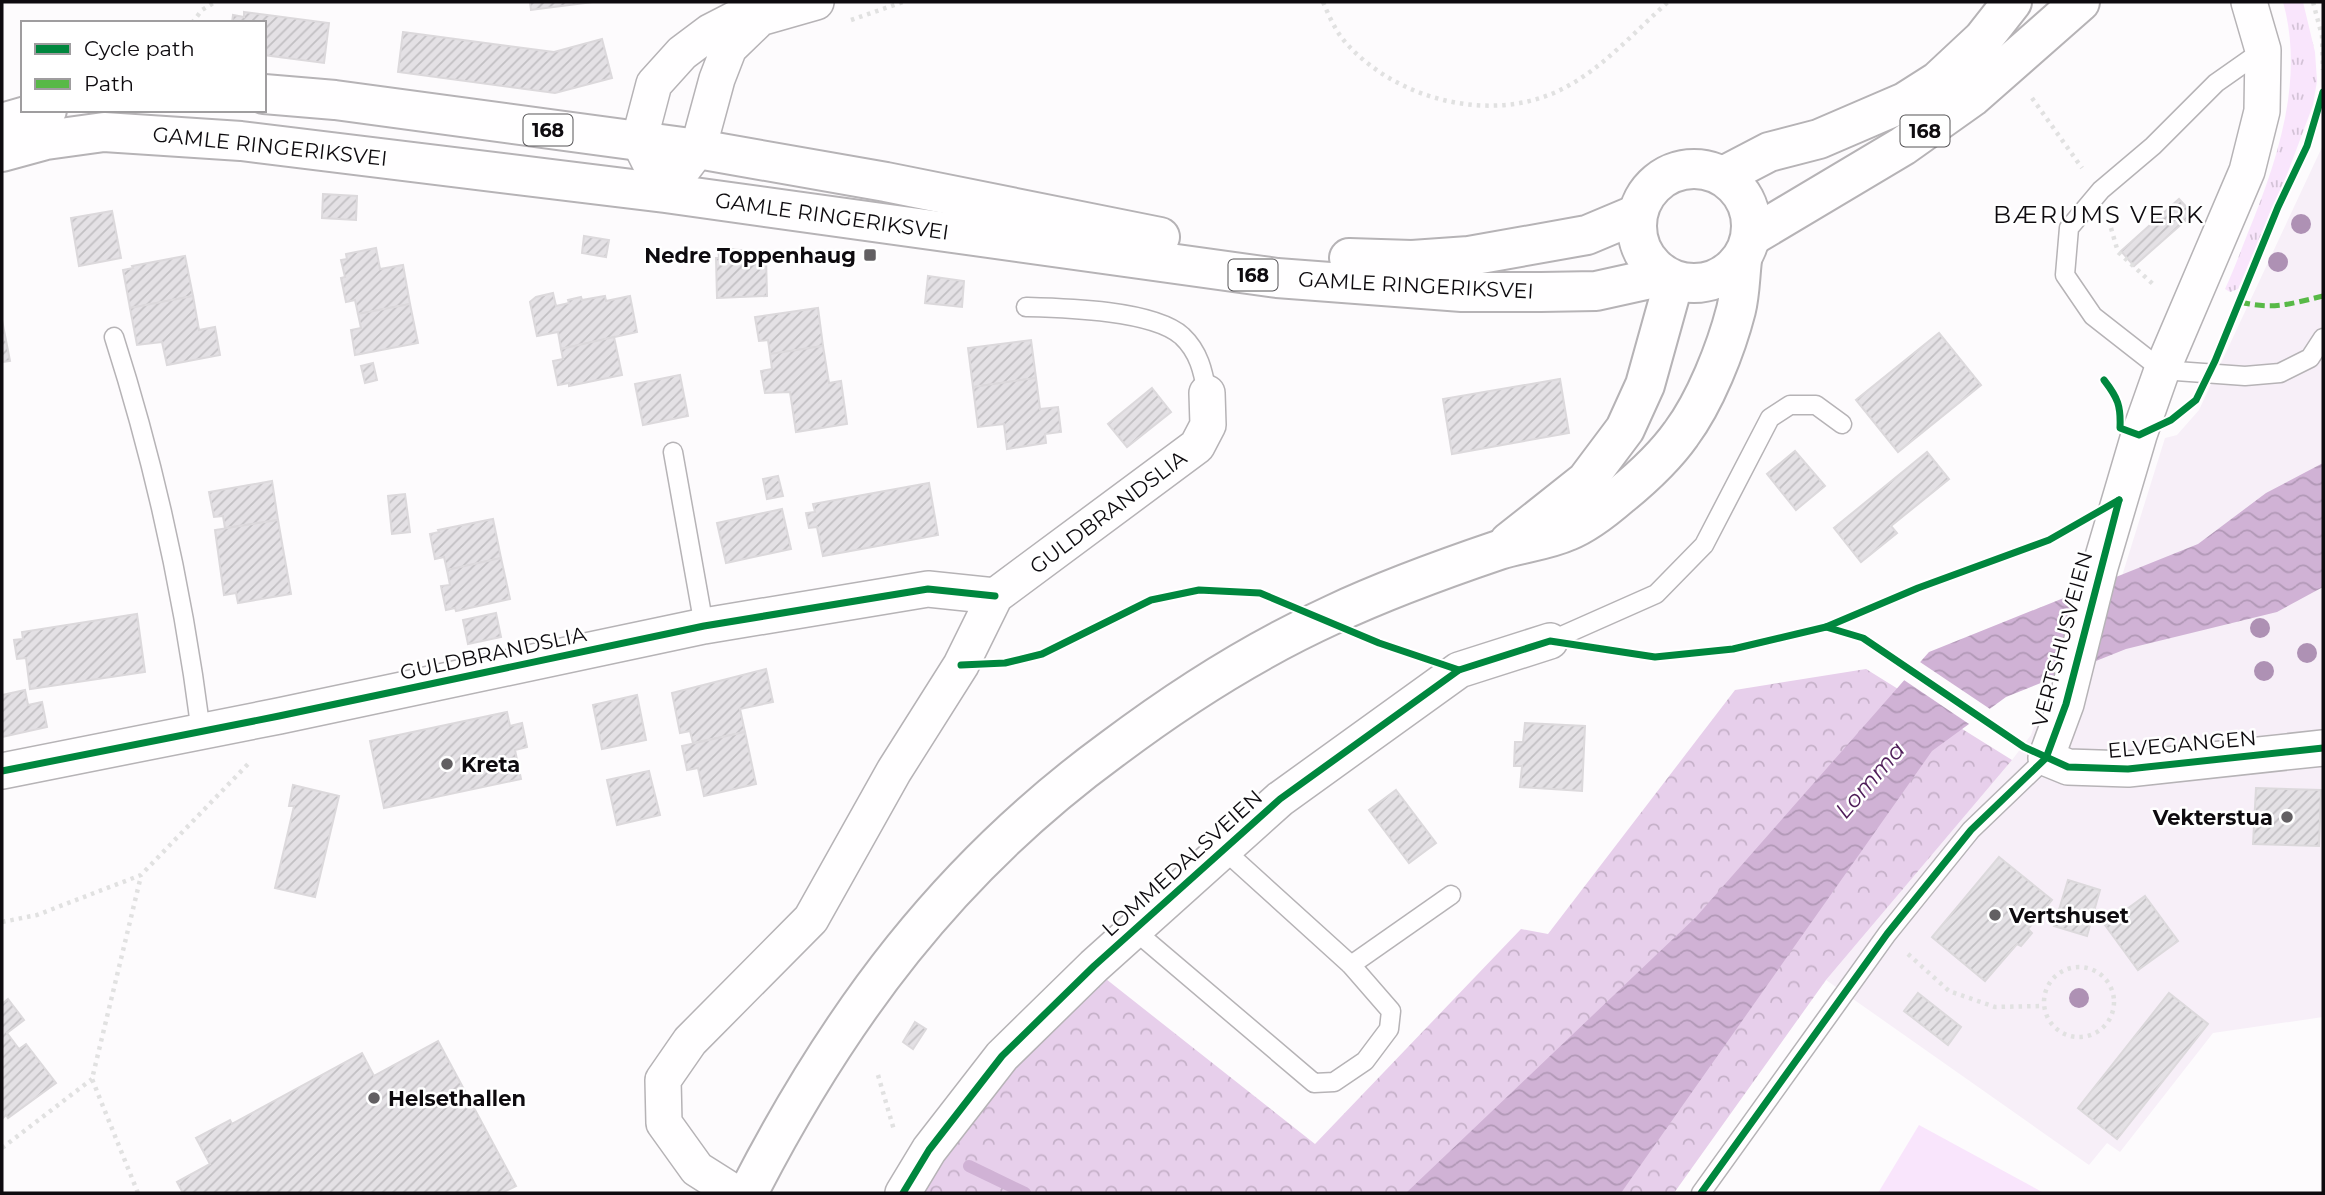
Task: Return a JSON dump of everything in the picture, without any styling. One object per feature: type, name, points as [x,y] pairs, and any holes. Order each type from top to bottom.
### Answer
[{"type":"main road","name":"168","points":[[1723,176],[1769,152],[1819,139],[1905,102],[1938,81],[1983,39],[2012,2]]},
{"type":"main road","name":"168","points":[[1669,279],[1699,284],[1723,277],[1747,248],[1903,146],[1972,97],[2080,2]]},
{"type":"main road","name":"GAMLE RINGERIKSVEI","points":[[266,94],[335,100],[698,149],[886,182],[1161,237],[1277,252],[1363,259],[1412,260],[1469,256],[1587,234],[1637,214]]},
{"type":"main road","points":[[2,123],[40,112]]},
{"type":"main road","name":"GAMLE RINGERIKSVEI","points":[[2,152],[76,135],[133,132],[330,150],[665,193],[1277,278],[1462,292],[1596,290],[1669,279]]},
{"type":"main road","points":[[748,1193],[812,1078],[855,1010],[889,965],[968,873],[1045,803],[1112,749],[1243,659],[1332,615],[1499,550],[1569,531],[1611,504],[1656,465],[1683,432],[1702,398],[1737,308],[1751,213],[1741,191],[1723,176],[1697,168],[1670,173],[1649,189],[1637,214],[1637,238],[1646,260],[1669,279],[1645,385],[1625,429],[1586,481],[1499,550]]},
{"type":"street","points":[[760,18],[729,48],[717,79],[698,149],[665,193],[639,141],[654,84],[682,52],[710,32],[741,16],[760,18],[816,2]]},
{"type":"street","name":"VERTSHUSVEIEN","points":[[2046,758],[2066,704],[2100,567],[2139,435],[2162,370],[2247,171],[2262,111],[2263,50],[2249,2]]},
{"type":"street","name":"GULDBRANDSLIA","points":[[735,1193],[697,1169],[664,1123],[663,1080],[690,1041],[811,919],[894,771],[961,665],[995,596],[1197,446],[1208,425],[1207,393]]},
{"type":"street","name":"GULDBRANDSLIA","points":[[2,771],[279,716],[704,626],[928,589],[995,596]]},
{"type":"street","name":"LOMMEDALSVEIEN","points":[[902,1193],[929,1150],[1002,1056],[1134,930],[1280,799],[1459,670],[1550,640]]},
{"type":"street","name":"ELVEGANGEN","points":[[2046,758],[2068,766],[2128,769],[2323,748]]},
{"type":"lane","points":[[2263,50],[2216,83],[2152,146],[2101,190],[2069,228],[2065,275],[2094,316],[2162,370],[2245,376],[2280,373],[2310,358],[2323,338]]},
{"type":"lane","name":"GULDBRANDSLIA","points":[[1026,307],[1108,312],[1172,328],[1184,337],[1197,354],[1207,393]]},
{"type":"lane","points":[[114,337],[135,403],[155,483],[192,663],[201,732]]},
{"type":"lane","points":[[1550,640],[1656,594],[1704,545],[1770,418],[1790,405],[1816,405],[1842,424]]},
{"type":"lane","points":[[673,452],[704,626]]},
{"type":"lane","points":[[1701,1193],[1887,934],[1971,830],[2046,758]]},
{"type":"lane","points":[[1134,930],[1314,1083],[1334,1082],[1365,1061],[1389,1029],[1391,1011],[1351,965],[1223,849]]},
{"type":"lane","points":[[1351,965],[1451,895]]},
{"type":"path","points":[[194,21],[202,10],[215,2]]},
{"type":"path","points":[[1323,2],[1344,41],[1365,62],[1409,89],[1458,103],[1482,105],[1519,104],[1557,91],[1598,66],[1668,2]]},
{"type":"path","points":[[2314,2],[2322,36],[2323,70]]},
{"type":"path","points":[[2026,89],[2067,150],[2101,190],[2118,253],[2154,285]]},
{"type":"path","points":[[2,922],[37,915],[141,875],[253,759],[279,716]]},
{"type":"path","points":[[138,1193],[92,1079],[141,875]]},
{"type":"path","points":[[1887,934],[1949,991],[1996,1007],[2043,1006]]},
{"type":"path","points":[[2072,966],[2090,968],[2105,977],[2114,992],[2115,1010],[2105,1027],[2088,1037],[2068,1036],[2051,1025],[2043,1006],[2046,988],[2056,974],[2072,966]]},
{"type":"path","points":[[2,1148],[92,1079]]},
{"type":"shaded area","points":[[2323,145],[2323,1017],[2213,1033],[2120,1152],[2107,1143],[2089,1165],[1826,980],[2012,760],[2031,735],[2037,718],[2079,714],[2165,438],[2177,435],[2199,410]]},
{"type":"green space","points":[[2283,2],[2303,2],[2315,52],[2317,81],[2313,105],[2288,172],[2238,289],[2230,292],[2225,289],[2268,179],[2284,120],[2291,61]]},
{"type":"green space","points":[[1866,669],[2012,760],[1826,980],[1674,1193],[918,1193],[1014,1069],[1106,979],[1315,1144],[1521,929],[1548,934],[1735,690]]},
{"type":"green space","points":[[1919,1125],[2044,1193],[1878,1193]]},
{"type":"water","name":"Lomma","points":[[2323,463],[2323,587],[2277,612],[2126,649],[2006,697],[1932,751],[1621,1193],[1406,1193],[1696,917],[1929,652],[2198,544],[2266,493]]},
{"type":"pier","points":[[1917,660],[1993,711],[1972,726],[1901,678]]},
{"type":"building","points":[[530,2],[593,2],[531,10]]},
{"type":"building","points":[[244,12],[329,23],[324,63],[266,55],[266,21],[232,21],[233,15],[244,17]]},
{"type":"building","points":[[403,32],[554,52],[602,39],[612,78],[555,93],[398,72]]},
{"type":"building","points":[[323,194],[357,196],[356,220],[322,218]]},
{"type":"building","points":[[2179,199],[2193,214],[2134,266],[2121,251]]},
{"type":"building","points":[[112,211],[121,258],[79,266],[71,218]]},
{"type":"building","points":[[584,236],[609,240],[606,257],[582,253]]},
{"type":"building","points":[[718,247],[747,251],[747,257],[766,256],[767,296],[717,298]]},
{"type":"building","points":[[376,248],[380,269],[403,265],[410,304],[358,314],[355,300],[346,302],[341,278],[345,277],[341,260],[347,259],[346,254]]},
{"type":"building","points":[[185,256],[193,296],[130,308],[123,270]]},
{"type":"building","points":[[928,276],[964,281],[962,307],[925,303]]},
{"type":"building","points":[[553,293],[556,306],[581,297],[582,300],[605,296],[606,301],[630,296],[637,332],[561,349],[558,332],[537,336],[530,302],[536,297]]},
{"type":"building","points":[[193,296],[199,330],[215,327],[220,355],[167,365],[162,342],[137,345],[130,308]]},
{"type":"building","points":[[410,304],[418,343],[355,355],[351,330],[361,328],[358,314]]},
{"type":"building","points":[[818,308],[823,346],[770,354],[768,340],[759,341],[755,317]]},
{"type":"building","points":[[2,320],[10,361],[2,362]]},
{"type":"building","points":[[1939,333],[1981,385],[1898,452],[1856,400]]},
{"type":"building","points":[[614,337],[622,375],[569,386],[569,383],[558,385],[553,361],[563,359],[561,349]]},
{"type":"building","points":[[1031,340],[1036,378],[973,387],[968,348]]},
{"type":"building","points":[[823,346],[829,383],[841,381],[847,424],[796,432],[790,392],[765,393],[761,371],[772,369],[770,354]]},
{"type":"building","points":[[373,363],[377,380],[365,383],[361,366]]},
{"type":"building","points":[[680,375],[688,416],[643,425],[635,384]]},
{"type":"building","points":[[1036,378],[1040,409],[1058,407],[1061,432],[1045,434],[1046,443],[1007,449],[1004,424],[978,427],[973,387]]},
{"type":"building","points":[[1560,379],[1569,433],[1452,454],[1443,399]]},
{"type":"building","points":[[1152,388],[1171,412],[1127,447],[1108,424]]},
{"type":"building","points":[[1795,451],[1825,486],[1796,510],[1767,474]]},
{"type":"building","points":[[1927,452],[1949,479],[1891,526],[1897,533],[1861,562],[1834,528]]},
{"type":"building","points":[[778,476],[783,496],[767,499],[763,479]]},
{"type":"building","points":[[272,481],[278,520],[225,528],[223,516],[214,517],[209,492]]},
{"type":"building","points":[[929,483],[938,535],[823,556],[817,527],[809,528],[806,513],[815,512],[813,504]]},
{"type":"building","points":[[405,494],[410,532],[392,534],[388,496]]},
{"type":"building","points":[[782,509],[791,549],[726,563],[717,523]]},
{"type":"building","points":[[493,519],[501,558],[447,570],[444,557],[435,559],[430,534]]},
{"type":"building","points":[[278,520],[291,594],[238,603],[236,593],[224,595],[215,530]]},
{"type":"building","points":[[501,558],[510,599],[456,611],[455,608],[446,610],[441,586],[450,585],[447,570]]},
{"type":"building","points":[[496,613],[501,637],[468,644],[463,620]]},
{"type":"building","points":[[137,614],[145,672],[30,689],[26,658],[17,659],[14,640],[23,639],[22,632]]},
{"type":"building","points":[[766,669],[773,702],[740,709],[745,732],[693,743],[690,731],[680,733],[672,693]]},
{"type":"building","points":[[25,690],[28,705],[42,702],[47,727],[2,737],[2,695]]},
{"type":"building","points":[[637,695],[646,740],[602,749],[593,705]]},
{"type":"building","name":"Kreta","points":[[507,712],[510,726],[522,723],[527,747],[515,750],[521,779],[384,808],[370,741]]},
{"type":"building","points":[[1525,723],[1585,726],[1582,791],[1520,787],[1522,766],[1514,766],[1515,742],[1523,742]]},
{"type":"building","points":[[745,732],[756,784],[704,796],[698,768],[687,770],[682,746]]},
{"type":"building","points":[[649,771],[660,815],[617,825],[607,780]]},
{"type":"building","points":[[293,785],[339,796],[315,897],[275,888],[294,806],[289,806]]},
{"type":"building","name":"Vekterstua","points":[[2256,788],[2321,790],[2319,846],[2253,844]]},
{"type":"building","points":[[1396,790],[1436,843],[1409,863],[1369,810]]},
{"type":"building","name":"Vertshuset","points":[[1999,857],[2052,900],[2028,929],[2032,933],[2021,946],[2017,944],[1985,981],[1932,937]]},
{"type":"building","points":[[2068,880],[2100,890],[2087,936],[2054,926]]},
{"type":"building","points":[[2145,896],[2178,941],[2138,970],[2105,925]]},
{"type":"building","points":[[1918,993],[1961,1027],[1948,1045],[1904,1011]]},
{"type":"building","points":[[2169,993],[2208,1024],[2117,1139],[2078,1108]]},
{"type":"building","points":[[8,999],[24,1020],[7,1033],[19,1049],[26,1044],[56,1083],[8,1118],[6,1115],[2,1119],[2,1004]]},
{"type":"building","points":[[915,1022],[926,1029],[913,1049],[903,1042]]},
{"type":"building","name":"Helsethallen","points":[[438,1041],[516,1186],[502,1193],[183,1193],[177,1182],[210,1164],[196,1138],[230,1120],[232,1124],[362,1053],[374,1076]]},
{"type":"waterway","points":[[969,1166],[1025,1193]]},
{"type":"marked path","points":[[2240,302],[2273,306],[2323,296]]},
{"type":"cycle path","points":[[2104,380],[2118,402],[2120,428],[2139,435],[2171,420],[2196,400],[2215,361],[2278,207],[2307,146],[2323,92]]},
{"type":"cycle path","points":[[1826,627],[1918,588],[2049,540],[2119,500]]},
{"type":"cycle path","points":[[1701,1193],[1887,934],[1971,830],[2046,758],[2066,704],[2119,500]]},
{"type":"cycle path","points":[[2,771],[279,716],[704,626],[928,589],[995,596]]},
{"type":"cycle path","points":[[961,665],[1005,663],[1042,654],[1151,600],[1199,590],[1260,593],[1379,643],[1459,670]]},
{"type":"cycle path","points":[[903,1193],[929,1150],[1002,1056],[1094,966],[1280,799],[1459,670],[1550,641],[1655,657],[1733,649],[1826,627],[1863,638],[2024,747],[2068,767],[2128,769],[2323,748]]},
{"type":"place","name":"Nedre Toppenhaug","points":[[870,255]]},
{"type":"place","name":"Kreta","points":[[447,764]]},
{"type":"place","name":"Vekterstua","points":[[2287,817]]},
{"type":"place","name":"Vertshuset","points":[[1995,915]]},
{"type":"place","name":"Helsethallen","points":[[374,1098]]},
{"type":"district","name":"BÆRUMS VERK","points":[[2099,214]]}]
